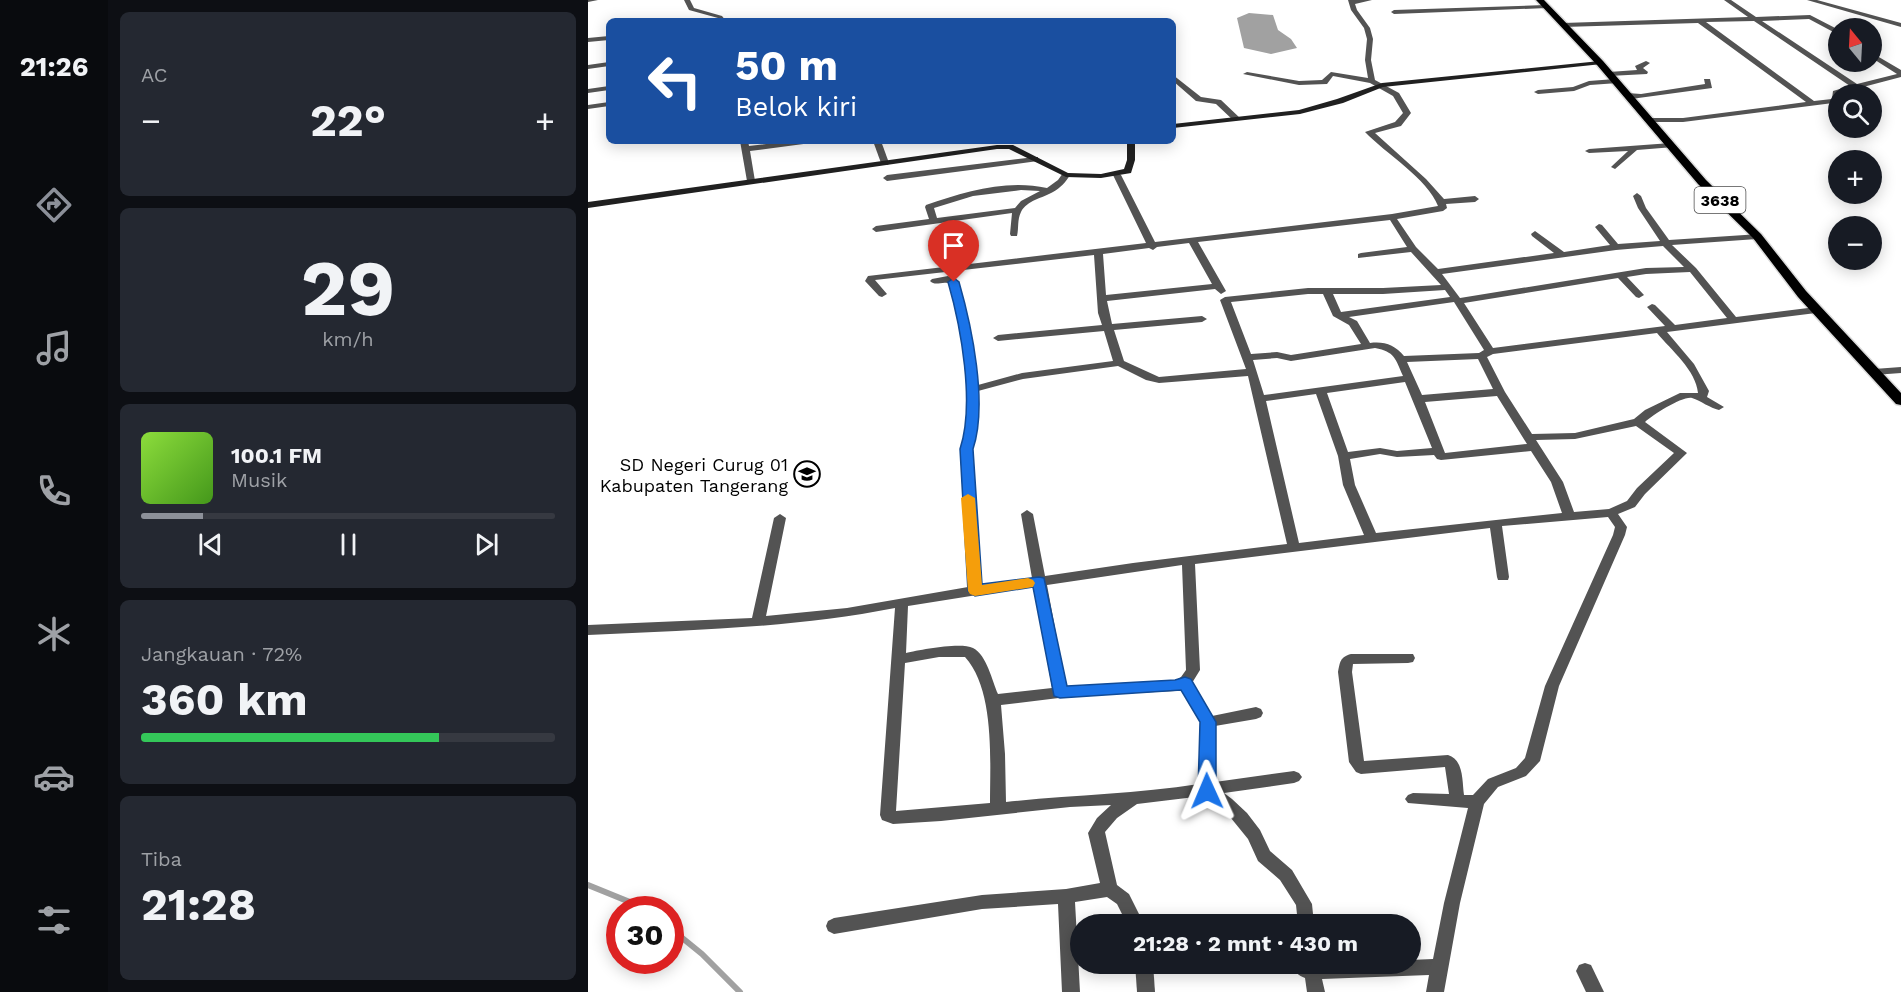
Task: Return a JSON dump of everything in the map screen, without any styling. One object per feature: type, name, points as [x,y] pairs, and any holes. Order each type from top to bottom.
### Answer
[{"type":"main road","name":"3638","points":[[1543,4],[1600,63],[1702,182],[1757,236],[1816,310],[1901,401]]},
{"type":"street","points":[[588,0],[595,0]]},
{"type":"street","points":[[687,0],[691,9],[721,18]]},
{"type":"street","points":[[1369,0],[1351,1],[1354,10],[1367,28],[1370,39],[1368,60],[1372,81]]},
{"type":"street","points":[[1727,0],[1852,84]]},
{"type":"street","points":[[1810,0],[1901,25]]},
{"type":"street","points":[[1394,12],[1543,4]]},
{"type":"street","points":[[1563,25],[1810,17],[1839,9]]},
{"type":"street","points":[[1810,17],[1828,27]]},
{"type":"street","points":[[1701,22],[1812,103]]},
{"type":"street","points":[[588,40],[606,38]]},
{"type":"street","points":[[1882,62],[1901,74]]},
{"type":"street","points":[[1176,126],[1277,116],[1312,109],[1382,85],[1600,63]]},
{"type":"street","points":[[1538,92],[1568,90],[1589,83],[1644,72],[1638,68],[1646,63]]},
{"type":"street","points":[[588,67],[606,64]]},
{"type":"street","points":[[882,294],[871,278],[1153,247],[1192,240],[1392,217],[1440,210],[1444,205],[1403,161],[1369,132],[1398,124],[1407,113],[1396,96],[1382,85],[1372,81],[1330,74],[1324,82],[1299,83],[1247,75]]},
{"type":"street","points":[[1863,84],[1901,74]]},
{"type":"street","points":[[1176,80],[1199,99],[1218,102],[1237,119]]},
{"type":"street","points":[[1627,96],[1667,94],[1678,90],[1709,86],[1707,81]]},
{"type":"street","points":[[588,90],[606,88]]},
{"type":"street","points":[[1648,120],[1683,120],[1828,102]]},
{"type":"street","points":[[588,107],[606,104]]},
{"type":"street","points":[[751,181],[745,145],[762,144]]},
{"type":"street","points":[[878,144],[885,163]]},
{"type":"street","points":[[588,205],[998,147],[1010,147],[1066,175],[1116,175],[1128,171],[1131,144]]},
{"type":"street","points":[[1589,151],[1634,149],[1671,144]]},
{"type":"street","points":[[1615,167],[1634,149]]},
{"type":"street","points":[[887,178],[1035,159]]},
{"type":"street","points":[[1014,234],[1014,218],[1017,210],[1025,203],[1063,182],[1066,175]]},
{"type":"street","points":[[1116,175],[1153,247]]},
{"type":"street","points":[[934,221],[929,207],[978,192],[1036,187],[1050,191]]},
{"type":"street","points":[[1637,196],[1642,208],[1670,249],[1692,269],[1734,321]]},
{"type":"street","points":[[1442,202],[1475,199]]},
{"type":"street","points":[[876,229],[1017,210]]},
{"type":"street","points":[[1392,217],[1413,249],[1436,272],[1457,300],[1485,353],[1500,392],[1557,482],[1569,516]]},
{"type":"street","points":[[1599,227],[1616,247]]},
{"type":"street","points":[[1535,234],[1561,254]]},
{"type":"street","points":[[1436,272],[1666,241],[1757,236]]},
{"type":"street","points":[[1192,240],[1219,286],[1252,372],[1294,546]]},
{"type":"street","points":[[1361,256],[1413,249]]},
{"type":"street","points":[[1098,253],[1103,298],[1102,312],[1119,363]]},
{"type":"street","points":[[1338,315],[1457,300],[1646,271],[1692,269]]},
{"type":"street","points":[[1621,276],[1639,295]]},
{"type":"street","points":[[935,281],[948,279],[954,282],[965,321],[972,390],[972,426],[970,441],[966,449],[975,591]]},
{"type":"street","points":[[1103,298],[1219,286]]},
{"type":"street","points":[[1225,300],[1287,292],[1447,287]]},
{"type":"street","points":[[1327,292],[1338,315],[1353,323],[1367,346]]},
{"type":"street","points":[[1652,307],[1673,328]]},
{"type":"street","points":[[1401,359],[1485,353],[1816,310]]},
{"type":"street","points":[[998,338],[1202,319]]},
{"type":"street","points":[[1660,330],[1692,368],[1704,391],[1701,399]]},
{"type":"street","points":[[1246,358],[1277,355],[1291,358],[1367,346],[1393,349],[1401,359],[1441,457],[1575,436],[1638,422],[1649,412],[1684,395],[1719,407]]},
{"type":"street","points":[[972,390],[1022,376],[1119,363],[1159,380],[1252,372]]},
{"type":"street","points":[[1874,372],[1901,370]]},
{"type":"street","points":[[1259,399],[1409,378]]},
{"type":"street","points":[[1320,389],[1344,456],[1348,485],[1371,537]]},
{"type":"street","points":[[1418,399],[1500,392]]},
{"type":"street","points":[[588,630],[758,622],[847,613],[902,602],[1133,567],[1371,537],[1611,513],[1631,504],[1641,491],[1681,453],[1638,422]]},
{"type":"street","points":[[1344,456],[1380,451],[1396,454],[1437,451]]},
{"type":"street","points":[[1435,992],[1452,903],[1477,802],[1493,783],[1521,772],[1532,761],[1552,686],[1619,535],[1621,527],[1611,513]]},
{"type":"street","points":[[1027,514],[1060,692]]},
{"type":"street","points":[[758,622],[780,518]]},
{"type":"street","points":[[1495,523],[1503,577]]},
{"type":"street","points":[[993,700],[1060,692],[1175,686],[1185,683],[1193,670],[1188,561]]},
{"type":"street","points":[[902,602],[897,659],[897,706],[888,815],[900,819],[1070,801],[1134,798],[1207,791],[1294,777]]},
{"type":"street","points":[[897,659],[939,652],[969,652],[977,661],[993,700],[998,754],[998,809]]},
{"type":"street","points":[[1408,658],[1351,658],[1346,663],[1345,672],[1358,765],[1361,768],[1448,761],[1452,765],[1457,800]]},
{"type":"street","points":[[1185,683],[1208,722],[1207,791]]},
{"type":"street","points":[[1208,722],[1256,713]]},
{"type":"street","points":[[1207,791],[1227,803],[1241,818],[1254,835],[1264,855],[1286,875],[1304,904],[1305,914]]},
{"type":"street","points":[[1131,914],[1123,899],[1110,890],[1096,833],[1108,816],[1134,798]]},
{"type":"street","points":[[1413,799],[1477,802]]},
{"type":"street","points":[[834,926],[982,902],[1066,896],[1110,890]]},
{"type":"street","points":[[1066,896],[1071,992]]},
{"type":"street","points":[[1421,967],[1439,967]]},
{"type":"street","points":[[1585,971],[1595,992]]},
{"type":"street","points":[[1145,974],[1146,992]]},
{"type":"street","points":[[1310,974],[1316,992]]},
{"type":"shaded area","points":[[1249,13],[1273,15],[1278,30],[1291,39],[1297,48],[1271,54],[1244,48],[1237,18]]},
{"type":"waterway","points":[[588,885],[615,896]]},
{"type":"waterway","points":[[684,939],[740,992]]},
{"type":"slow traffic","points":[[968,498],[975,591],[1028,583]]},
{"type":"place","name":"SD Negeri Curug 01 Kabupaten Tangerang","points":[[807,474]]},
{"type":"route","points":[[954,282],[965,321],[972,397],[973,417],[970,441],[966,449],[975,591],[1039,582],[1060,692],[1175,686],[1185,683],[1208,722],[1207,791]]}]
